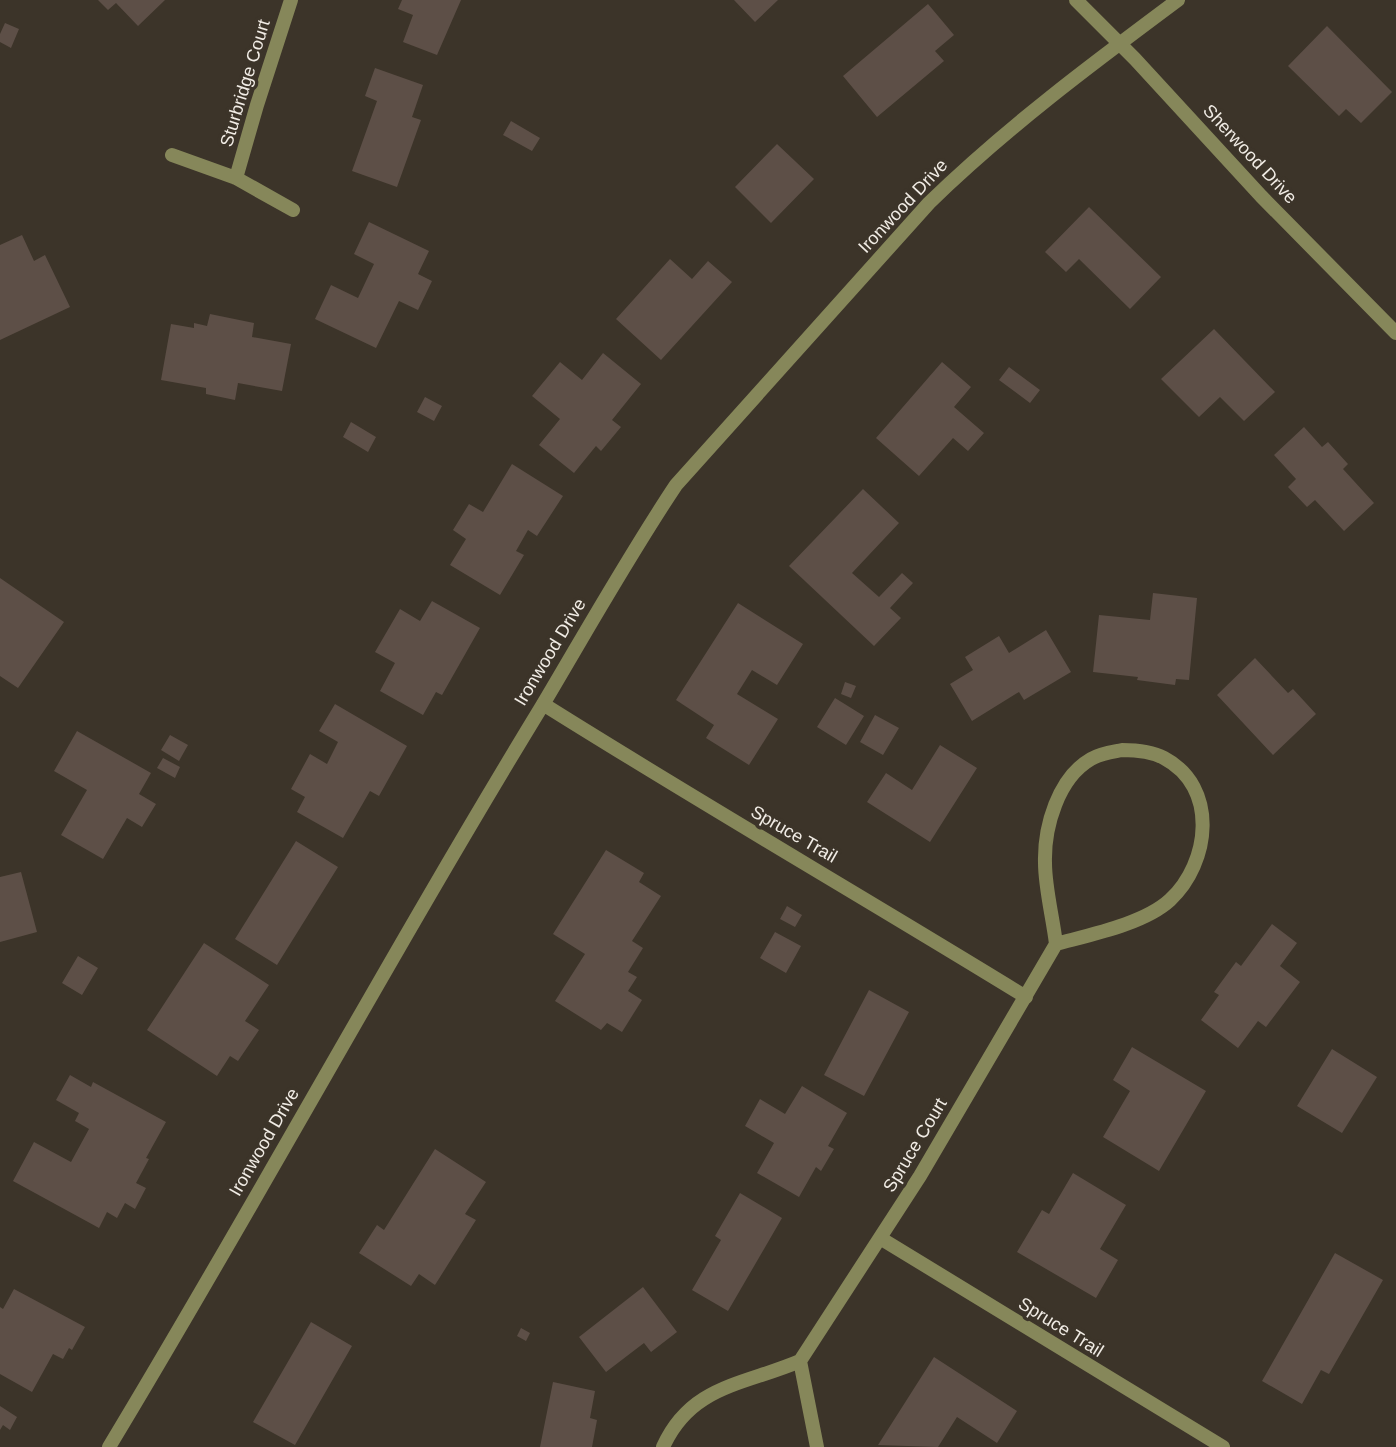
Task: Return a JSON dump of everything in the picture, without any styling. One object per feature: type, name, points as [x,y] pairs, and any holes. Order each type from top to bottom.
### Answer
[{"type":"street","name":"Sturbridge Court","points":[[236,178],[291,0]]},
{"type":"street","name":"Sherwood Drive","points":[[1076,0],[1120,43],[1261,196],[1396,333]]},
{"type":"street","name":"Ironwood Drive","points":[[109,1447],[192,1308],[460,840],[636,545],[676,485],[929,203],[962,171],[1120,43],[1178,0]]},
{"type":"street","points":[[172,155],[236,178],[293,210]]},
{"type":"street","name":"Spruce Trail","points":[[543,704],[653,774],[863,897],[1026,997]]},
{"type":"street","points":[[1122,750],[1150,752],[1165,758],[1192,784],[1201,800],[1203,822],[1200,843],[1188,878],[1168,902],[1156,909],[1104,932],[1055,944],[1045,864],[1054,810],[1064,786],[1081,766],[1101,754],[1122,750]]},
{"type":"street","name":"Spruce Court","points":[[800,1362],[920,1175],[1055,944]]},
{"type":"street","name":"Spruce Trail","points":[[880,1238],[1223,1447]]},
{"type":"street","points":[[663,1447],[669,1432],[681,1417],[711,1393],[800,1362],[817,1447]]},
{"type":"building","points":[[98,0],[165,0],[138,26],[116,3],[108,10]]},
{"type":"building","points":[[402,0],[461,0],[437,55],[403,42],[413,15],[398,9]]},
{"type":"building","points":[[734,0],[778,0],[755,22]]},
{"type":"building","points":[[928,4],[954,35],[935,51],[944,61],[877,117],[843,76]]},
{"type":"building","points":[[5,23],[19,29],[11,48],[0,42]]},
{"type":"building","points":[[1327,26],[1392,92],[1361,123],[1346,109],[1339,116],[1288,66]]},
{"type":"building","points":[[375,68],[423,85],[412,117],[421,120],[397,187],[352,171],[377,101],[365,96]]},
{"type":"building","points":[[511,121],[540,138],[532,151],[503,135]]},
{"type":"building","points":[[777,144],[814,179],[771,223],[735,187]]},
{"type":"building","points":[[1089,207],[1161,277],[1130,309],[1079,259],[1066,272],[1045,252]]},
{"type":"building","points":[[369,222],[429,251],[418,274],[432,281],[418,310],[399,301],[376,348],[315,319],[331,285],[358,298],[374,264],[354,254]]},
{"type":"building","points":[[22,235],[34,261],[45,255],[70,307],[0,340],[0,245]]},
{"type":"building","points":[[670,259],[692,279],[708,261],[732,282],[661,360],[616,319]]},
{"type":"building","points":[[210,314],[254,323],[252,337],[291,344],[282,391],[238,383],[235,400],[206,394],[206,388],[161,380],[171,324],[194,328],[194,323],[207,326]]},
{"type":"building","points":[[1214,329],[1275,392],[1244,421],[1220,397],[1199,417],[1161,379]]},
{"type":"building","points":[[603,353],[641,384],[612,420],[621,427],[601,451],[596,446],[574,473],[539,445],[560,419],[532,396],[560,362],[582,380]]},
{"type":"building","points":[[942,362],[971,387],[954,407],[984,433],[968,451],[953,438],[919,476],[876,438]]},
{"type":"building","points":[[1009,367],[1040,390],[1030,403],[999,380]]},
{"type":"building","points":[[425,397],[442,406],[434,421],[417,412]]},
{"type":"building","points":[[351,422],[376,437],[368,452],[343,437]]},
{"type":"building","points":[[1304,427],[1322,447],[1328,442],[1348,464],[1343,469],[1374,503],[1344,531],[1315,500],[1307,507],[1288,487],[1296,479],[1274,455]]},
{"type":"building","points":[[512,464],[563,496],[537,536],[528,530],[516,551],[524,555],[500,595],[450,565],[466,539],[453,530],[469,504],[483,512]]},
{"type":"building","points":[[863,489],[899,523],[852,573],[879,597],[902,573],[913,583],[890,608],[901,618],[874,646],[789,566]]},
{"type":"building","points":[[0,578],[64,622],[18,688],[0,676]]},
{"type":"building","points":[[1153,593],[1197,598],[1189,680],[1176,679],[1175,685],[1137,680],[1138,677],[1093,672],[1099,615],[1150,620]]},
{"type":"building","points":[[432,601],[480,628],[442,695],[436,692],[423,715],[380,691],[395,663],[375,652],[400,609],[420,621]]},
{"type":"building","points":[[738,603],[803,644],[777,685],[752,670],[737,694],[778,719],[749,765],[706,738],[714,725],[676,700]]},
{"type":"building","points":[[1046,630],[1071,672],[1024,700],[1019,692],[972,721],[950,684],[973,670],[965,657],[999,636],[1009,653]]},
{"type":"building","points":[[1255,658],[1288,693],[1293,689],[1316,714],[1273,755],[1217,695]]},
{"type":"building","points":[[845,682],[856,686],[851,698],[841,694]]},
{"type":"building","points":[[835,698],[864,716],[846,745],[817,727]]},
{"type":"building","points":[[335,704],[407,746],[379,796],[370,791],[343,838],[297,812],[305,797],[291,789],[310,754],[327,764],[338,742],[319,731]]},
{"type":"building","points":[[875,715],[899,728],[883,755],[860,742]]},
{"type":"building","points":[[77,731],[151,773],[139,794],[156,804],[142,827],[127,818],[103,859],[61,835],[87,790],[54,771]]},
{"type":"building","points":[[170,735],[188,745],[179,761],[161,750]]},
{"type":"building","points":[[940,745],[977,768],[930,842],[867,802],[886,773],[912,790]]},
{"type":"building","points":[[163,758],[180,767],[175,778],[157,768]]},
{"type":"building","points":[[296,841],[338,867],[277,965],[235,939]]},
{"type":"building","points":[[606,850],[644,873],[639,882],[661,896],[632,941],[643,948],[628,972],[637,977],[628,991],[642,1000],[622,1032],[607,1023],[601,1030],[555,1001],[585,954],[553,934]]},
{"type":"building","points":[[21,872],[37,932],[0,942],[0,877]]},
{"type":"building","points":[[787,906],[802,915],[795,927],[780,919]]},
{"type":"building","points":[[1272,924],[1297,943],[1280,966],[1300,982],[1266,1027],[1258,1021],[1238,1048],[1201,1020],[1219,995],[1214,992],[1236,962],[1241,966]]},
{"type":"building","points":[[775,932],[801,946],[786,973],[760,958]]},
{"type":"building","points":[[204,943],[269,985],[245,1021],[259,1030],[238,1061],[230,1056],[217,1076],[147,1030]]},
{"type":"building","points":[[78,956],[98,968],[82,995],[62,983]]},
{"type":"building","points":[[869,990],[909,1012],[864,1096],[824,1075]]},
{"type":"building","points":[[1132,1047],[1206,1091],[1159,1171],[1103,1137],[1130,1091],[1113,1080]]},
{"type":"building","points":[[1332,1049],[1377,1077],[1342,1133],[1297,1106]]},
{"type":"building","points":[[70,1075],[91,1087],[93,1082],[166,1122],[136,1183],[146,1188],[135,1209],[125,1203],[117,1218],[107,1212],[99,1228],[13,1181],[34,1142],[71,1162],[89,1129],[75,1121],[79,1113],[56,1100]]},
{"type":"building","points":[[802,1086],[847,1113],[828,1146],[834,1149],[821,1171],[816,1167],[799,1197],[757,1173],[774,1143],[745,1126],[760,1099],[785,1114]]},
{"type":"building","points":[[435,1149],[486,1182],[465,1214],[476,1220],[435,1285],[419,1274],[411,1286],[359,1253],[377,1225],[384,1230]]},
{"type":"building","points":[[1073,1173],[1126,1205],[1100,1249],[1118,1260],[1096,1298],[1017,1252],[1042,1210],[1049,1214]]},
{"type":"building","points":[[740,1193],[782,1218],[728,1311],[692,1290],[721,1240],[715,1236]]},
{"type":"building","points":[[1335,1253],[1383,1280],[1329,1374],[1321,1370],[1302,1404],[1262,1381]]},
{"type":"building","points":[[643,1287],[677,1332],[651,1352],[644,1343],[606,1372],[579,1337]]},
{"type":"building","points":[[14,1289],[85,1327],[72,1350],[69,1348],[63,1359],[53,1354],[32,1392],[0,1374],[0,1307],[3,1309]]},
{"type":"building","points":[[311,1322],[352,1346],[295,1445],[253,1422]]},
{"type":"building","points":[[521,1328],[530,1333],[526,1341],[517,1336]]},
{"type":"building","points":[[934,1357],[1017,1411],[997,1443],[957,1417],[938,1447],[878,1445]]},
{"type":"building","points":[[553,1382],[595,1391],[590,1418],[597,1420],[592,1447],[540,1447]]},
{"type":"building","points":[[0,1406],[17,1417],[10,1430],[3,1425],[0,1430]]}]
